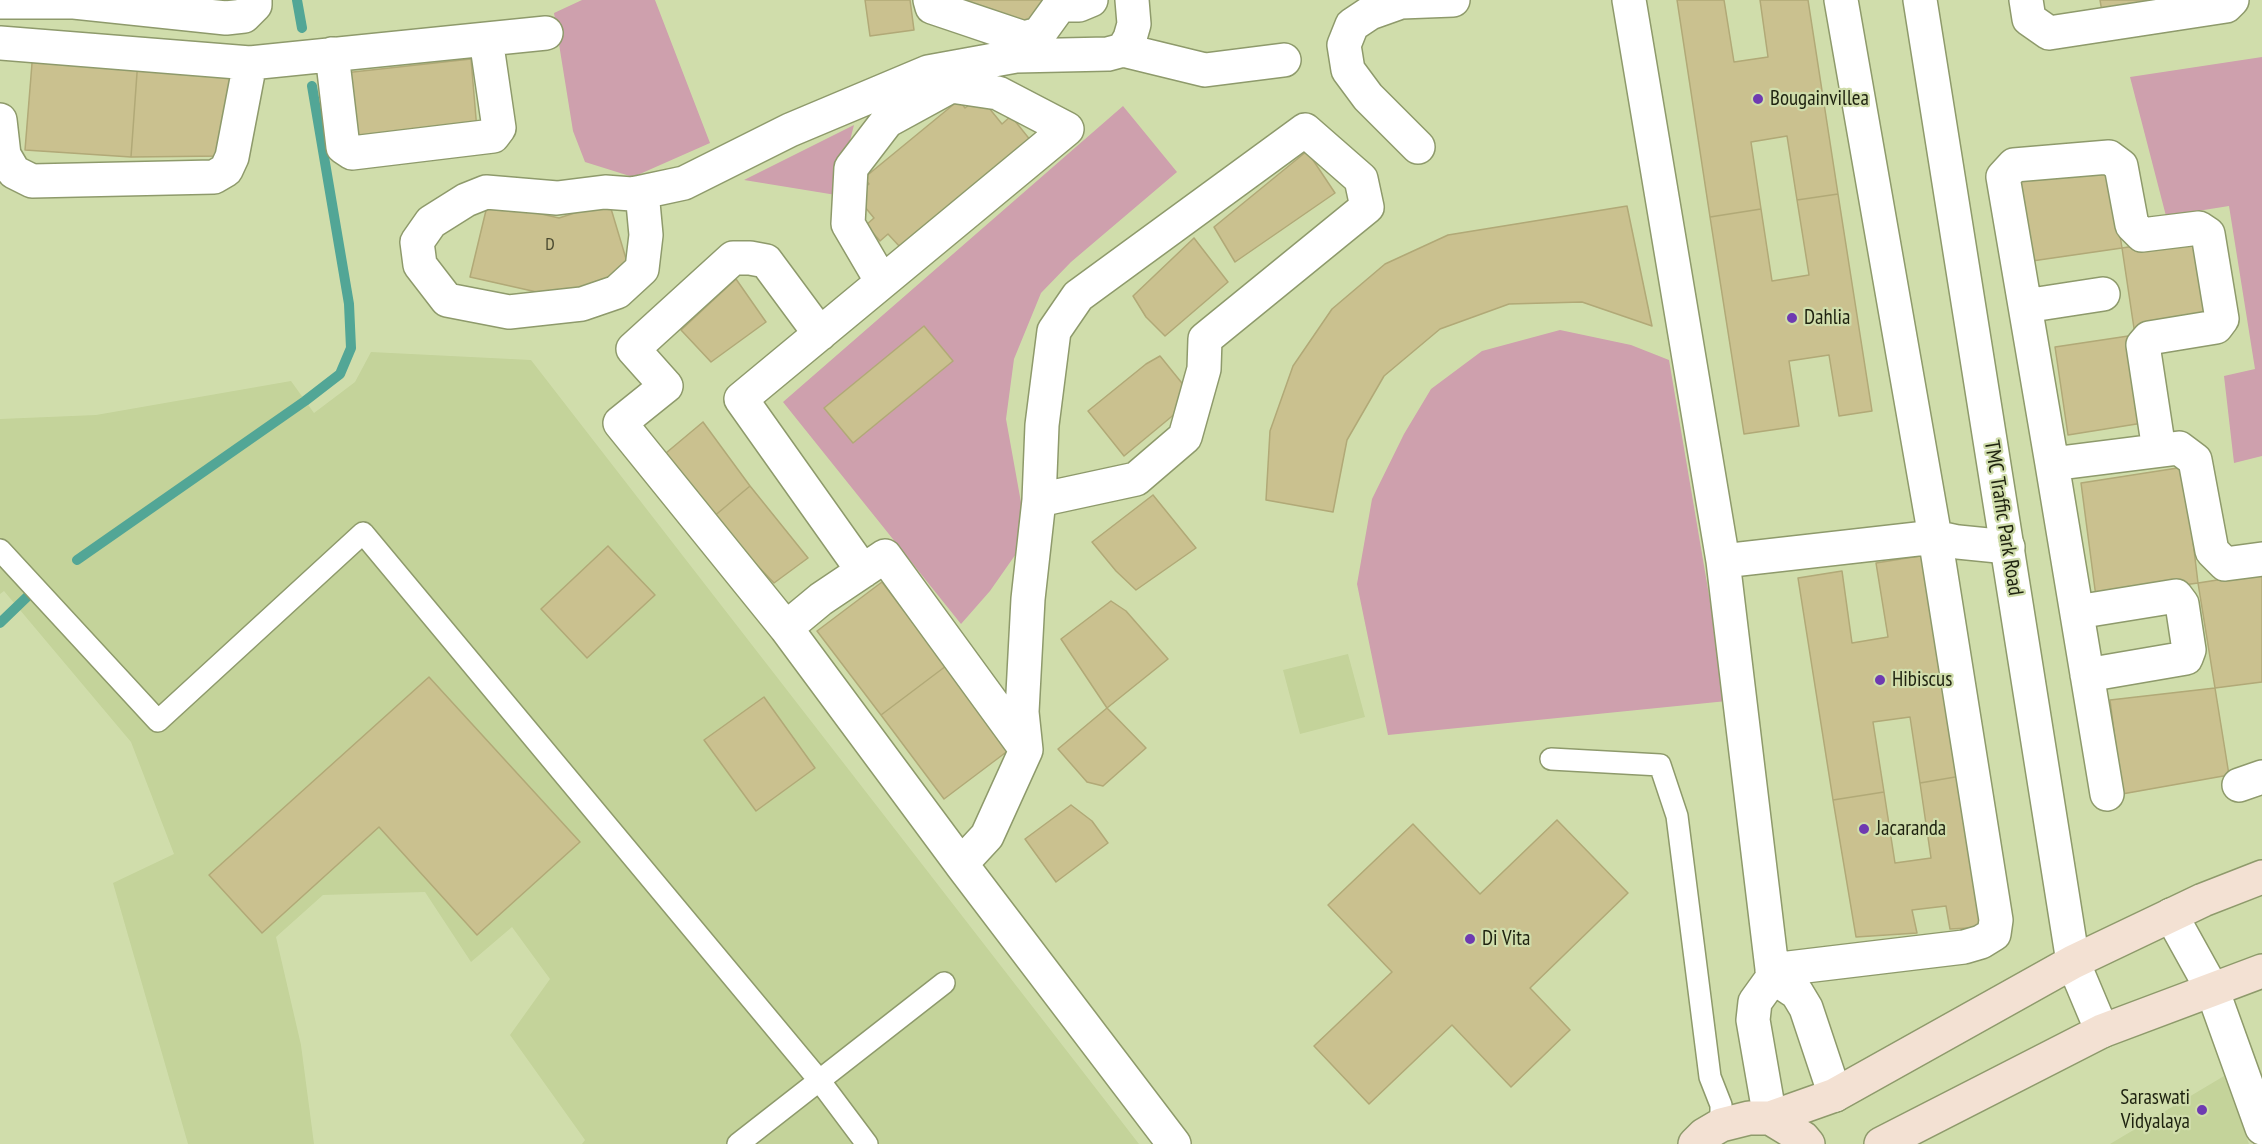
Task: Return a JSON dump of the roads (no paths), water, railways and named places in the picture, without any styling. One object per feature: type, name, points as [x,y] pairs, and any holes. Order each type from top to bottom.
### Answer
[{"type":"main road","points":[[1695,1144],[1704,1135],[1721,1125],[1749,1118],[1770,1118],[1835,1095],[2073,962],[2203,900],[2262,877]]},
{"type":"main road","points":[[1881,1144],[2102,1031],[2262,971]]},
{"type":"main road","points":[[1770,1118],[1794,1132],[1808,1144]]},
{"type":"street","points":[[0,2],[74,1],[226,18],[244,15],[255,5],[255,0]]},
{"type":"street","points":[[930,0],[932,6],[1024,38],[1039,34],[1060,5],[1079,5],[1091,0]]},
{"type":"street","points":[[1123,50],[1130,39],[1134,24],[1132,0]]},
{"type":"street","points":[[1418,147],[1368,98],[1348,70],[1344,45],[1352,26],[1370,14],[1401,2],[1453,0]]},
{"type":"street","points":[[1629,0],[1723,561],[1773,974],[1755,1002],[1753,1020],[1770,1118]]},
{"type":"street","points":[[1773,974],[1964,947],[1981,942],[1994,934],[1996,920],[1935,537],[1841,0]]},
{"type":"street","name":"TMC Traffic Park Road","points":[[1920,0],[2073,962],[2102,1031]]},
{"type":"street","points":[[2026,0],[2029,20],[2049,33],[2226,6],[2232,0]]},
{"type":"street","points":[[0,43],[250,63],[546,33]]},
{"type":"street","points":[[332,54],[343,147],[352,153],[493,136],[499,128],[486,39]]},
{"type":"street","points":[[642,192],[646,235],[642,269],[617,292],[582,304],[509,312],[447,300],[420,264],[417,242],[431,222],[466,200],[486,192],[558,198],[605,192],[632,194],[684,183],[790,130],[928,72],[1016,56],[1108,54],[1123,50],[1205,70],[1284,60]]},
{"type":"street","points":[[0,120],[4,155],[14,172],[32,181],[214,177],[226,170],[232,157],[250,63]]},
{"type":"street","points":[[862,571],[741,399],[984,198],[1066,129],[998,93],[951,86],[887,121],[851,168],[848,224],[882,282]]},
{"type":"street","points":[[961,864],[987,836],[1026,750],[1022,712],[1028,599],[1039,500],[1042,425],[1054,331],[1078,296],[1305,130],[1361,179],[1367,207],[1205,339],[1204,369],[1185,438],[1136,479],[1039,500]]},
{"type":"street","points":[[2107,795],[2003,177],[2014,165],[2109,157],[2121,166],[2132,225],[2142,235],[2199,228],[2208,234],[2222,320],[2216,327],[2149,338],[2144,345],[2159,450]]},
{"type":"street","points":[[820,334],[766,261],[733,258],[633,349],[666,386],[620,423],[786,628],[961,864],[1174,1144]]},
{"type":"street","points":[[2025,306],[2103,294]]},
{"type":"street","points":[[2052,464],[2179,448],[2195,460],[2212,551],[2225,564],[2262,559]]},
{"type":"street","points":[[1723,561],[1935,537],[1958,542],[2008,547]]},
{"type":"street","points":[[786,628],[821,599],[885,556],[1026,750]]},
{"type":"street","points":[[2077,612],[2176,596],[2182,604],[2189,650],[2186,658],[2087,675]]},
{"type":"street","points":[[2171,915],[2212,989],[2262,1128]]},
{"type":"street","points":[[1773,974],[1797,993],[1806,1008],[1835,1095]]},
{"type":"lane","points":[[0,550],[158,721],[363,533],[819,1080],[867,1144]]},
{"type":"lane","points":[[1551,759],[1660,765],[1677,816],[1710,1077],[1721,1105],[1721,1125]]},
{"type":"lane","points":[[738,1144],[944,983]]},
{"type":"waterway","points":[[297,0],[302,28]]},
{"type":"waterway","points":[[77,560],[305,401],[340,374],[351,348],[349,304],[312,86]]},
{"type":"waterway","points":[[0,623],[29,595]]},
{"type":"place","name":"Bougainvillea","points":[[1758,99]]},
{"type":"place","name":"Dahlia","points":[[1792,318]]},
{"type":"place","name":"Hibiscus","points":[[1880,680]]},
{"type":"place","name":"Jacaranda","points":[[1864,829]]},
{"type":"place","name":"Di Vita","points":[[1470,939]]},
{"type":"place","name":"Saraswati Vidyalaya","points":[[2202,1110]]}]
